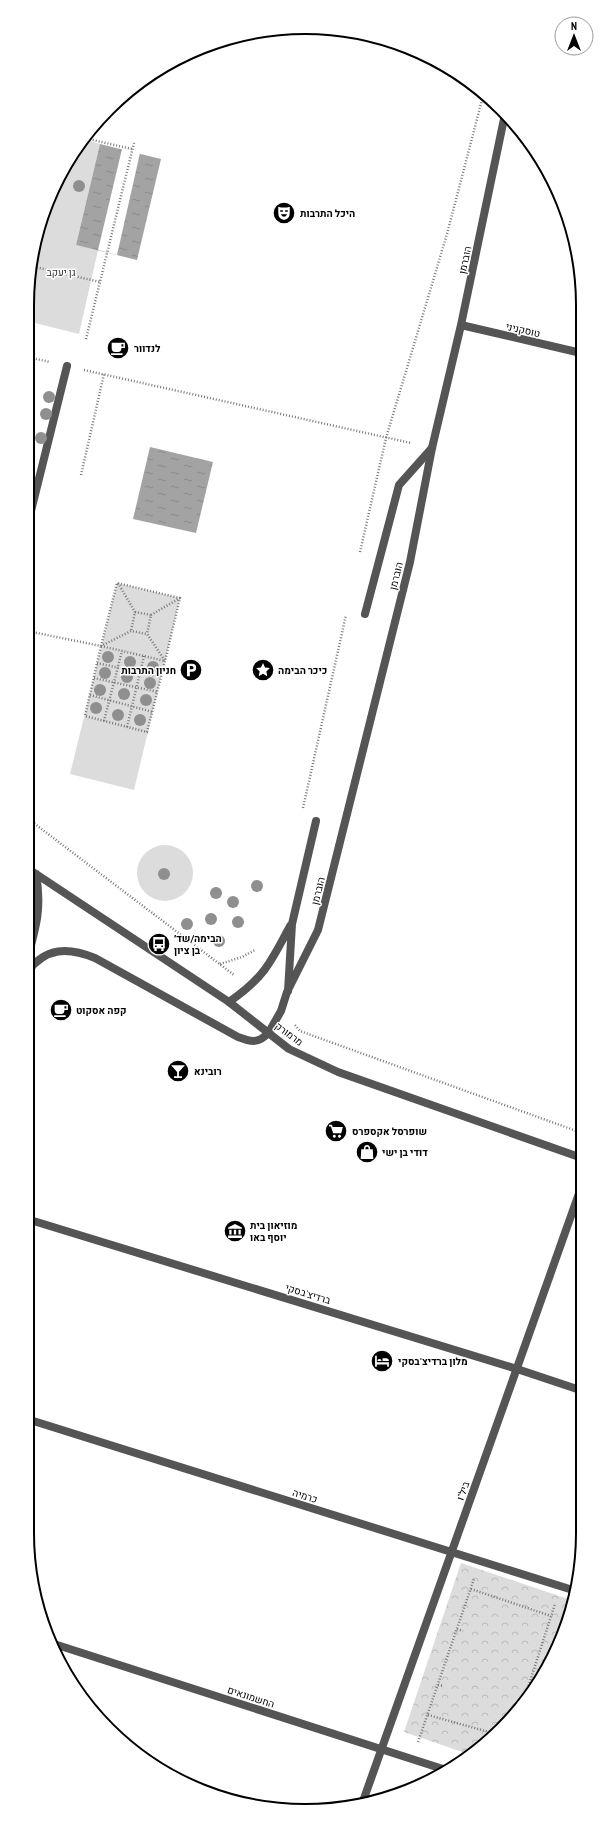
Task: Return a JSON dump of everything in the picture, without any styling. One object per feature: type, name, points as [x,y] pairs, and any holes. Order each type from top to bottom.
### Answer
[{"type":"street","name":"הוברמן","points":[[270,1032],[318,930],[410,562],[432,448],[461,325],[504,120]]},
{"type":"street","name":"טוסקניני","points":[[461,325],[576,352]]},
{"type":"street","points":[[34,499],[67,366]]},
{"type":"street","points":[[365,614],[399,485],[432,448]]},
{"type":"street","points":[[288,992],[292,924],[316,821]]},
{"type":"street","points":[[34,933],[40,909],[40,893],[36,874]]},
{"type":"street","name":"מרמורק","points":[[36,874],[229,1002],[270,1032],[289,1049],[338,1072],[576,1156]]},
{"type":"street","points":[[229,1002],[248,989],[261,976],[273,960],[292,924]]},
{"type":"street","points":[[34,964],[50,953],[65,951],[84,953],[238,1037],[252,1042],[265,1038],[270,1032]]},
{"type":"street","name":"ביל\"ו","points":[[364,1798],[576,1201]]},
{"type":"street","name":"ברדיצ'בסקי","points":[[34,1221],[517,1369],[576,1389]]},
{"type":"street","name":"כרמיה","points":[[34,1421],[570,1589]]},
{"type":"street","name":"החשמונאים","points":[[59,1645],[440,1768]]},
{"type":"path","points":[[359,559],[386,438],[448,234],[482,100]]},
{"type":"path","points":[[90,139],[132,149]]},
{"type":"path","points":[[86,339],[134,143]]},
{"type":"path","points":[[36,267],[100,282]]},
{"type":"path","points":[[34,359],[432,448]]},
{"type":"path","points":[[80,475],[104,374]]},
{"type":"path","points":[[117,583],[180,598]]},
{"type":"path","points":[[117,583],[134,612],[131,631]]},
{"type":"path","points":[[117,583],[85,716],[147,732],[162,677],[180,598]]},
{"type":"path","points":[[134,612],[151,615],[180,598]]},
{"type":"path","points":[[301,814],[346,613]]},
{"type":"path","points":[[151,615],[147,634],[165,661]]},
{"type":"path","points":[[101,646],[131,631],[147,634]]},
{"type":"path","points":[[34,632],[165,661]]},
{"type":"path","points":[[104,721],[122,651]]},
{"type":"path","points":[[128,727],[144,656]]},
{"type":"path","points":[[97,663],[162,677]]},
{"type":"path","points":[[94,678],[158,692]]},
{"type":"path","points":[[90,695],[153,712]]},
{"type":"path","points":[[34,823],[220,964],[248,989]]},
{"type":"path","points":[[220,964],[242,957],[254,951],[259,946]]},
{"type":"path","points":[[281,1011],[300,1031],[576,1130]]},
{"type":"path","points":[[412,1759],[480,1561]]},
{"type":"path","points":[[528,1686],[560,1586]]},
{"type":"path","points":[[471,1589],[551,1616]]},
{"type":"path","points":[[457,1629],[463,1631]]},
{"type":"path","points":[[438,1685],[444,1686]]},
{"type":"path","points":[[428,1715],[489,1732]]},
{"type":"green space","name":"גן יעקב","points":[[89,141],[100,144],[76,245],[98,250],[79,334],[34,323],[34,305],[36,270],[48,218],[70,169]]},
{"type":"green space","points":[[117,583],[180,598],[134,790],[70,774]]},
{"type":"green space","points":[[159,845],[171,845],[181,849],[189,857],[193,867],[193,879],[189,889],[181,897],[171,901],[159,901],[149,897],[141,889],[137,879],[137,867],[141,857],[149,849]]},
{"type":"green space","points":[[461,1563],[568,1599],[562,1620],[540,1668],[509,1712],[484,1737],[464,1752],[404,1732]]},
{"type":"water","points":[[100,144],[161,159],[137,260],[76,245]]},
{"type":"water","points":[[150,447],[213,462],[196,533],[133,519]]},
{"type":"pier","points":[[122,149],[140,153],[117,255],[98,250]]},
{"type":"place","name":"היכל התרבות","points":[[284,213]]},
{"type":"place","name":"לנדוור","points":[[118,348]]},
{"type":"place","name":"חניון התרבות","points":[[191,670]]},
{"type":"place","name":"כיכר הבימה","points":[[263,670]]},
{"type":"place","name":"הבימה/שד׳ בן ציון","points":[[159,944]]},
{"type":"place","name":"קפה אסקוט","points":[[61,1010]]},
{"type":"place","name":"רובינא","points":[[178,1071]]},
{"type":"place","name":"שופרסל אקספרס","points":[[336,1131]]},
{"type":"place","name":"דודי בן ישי","points":[[367,1152]]},
{"type":"place","name":"מוזיאון בית יוסף באו","points":[[235,1231]]},
{"type":"place","name":"מלון ברדיצ'בסקי","points":[[382,1361]]}]
